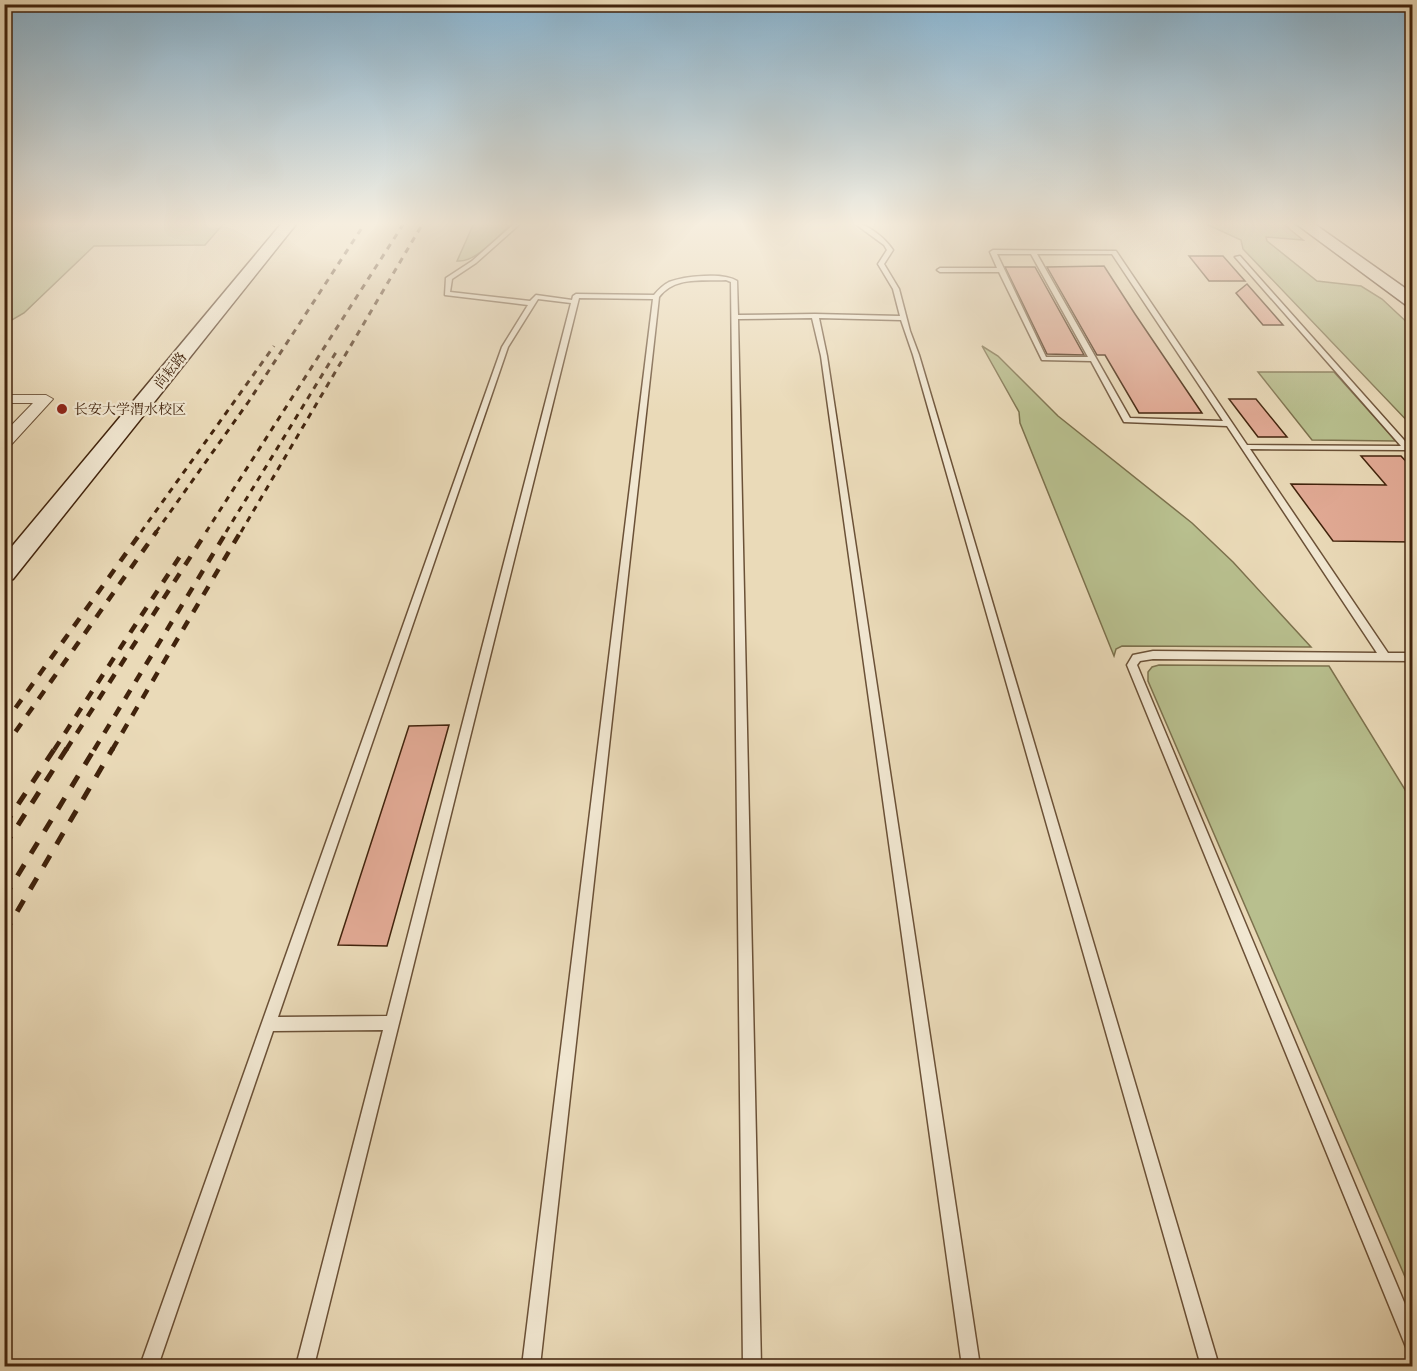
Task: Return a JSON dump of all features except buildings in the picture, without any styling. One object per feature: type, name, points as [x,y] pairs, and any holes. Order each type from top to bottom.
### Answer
[{"type":"street","name":"尚耘路","points":[[4,573],[238,287]]},
{"type":"street","points":[[1393,287],[1413,301]]},
{"type":"street","points":[[4,399],[46,399],[4,443]]},
{"type":"lane","points":[[448,287],[447,294],[531,303]]},
{"type":"lane","points":[[531,1366],[656,297],[663,287]]},
{"type":"lane","points":[[733,287],[735,317],[753,1366]]},
{"type":"lane","points":[[895,287],[1209,1366]]},
{"type":"lane","points":[[1008,287],[1044,359],[1092,359]]},
{"type":"lane","points":[[1052,287],[1127,420],[1230,424]]},
{"type":"lane","points":[[1138,287],[1385,657]]},
{"type":"lane","points":[[1265,287],[1410,450]]},
{"type":"lane","points":[[305,1366],[574,302],[576,296],[656,297]]},
{"type":"lane","points":[[148,1366],[505,347],[536,297],[574,302]]},
{"type":"lane","points":[[815,316],[826,368],[971,1366]]},
{"type":"lane","points":[[735,317],[903,318]]},
{"type":"lane","points":[[1245,447],[1410,450]]},
{"type":"lane","points":[[1413,657],[1154,655],[1137,658],[1132,665],[1413,1341]]},
{"type":"lane","points":[[268,1024],[392,1023]]},
{"type":"green space","points":[[5,287],[51,287],[24,313],[5,324]]},
{"type":"green space","points":[[1279,287],[1363,287],[1382,299],[1412,327],[1412,426]]},
{"type":"green space","points":[[982,346],[998,356],[1058,416],[1192,523],[1233,562],[1311,647],[1122,646],[1116,649],[1114,656],[1020,423],[1019,412]]},
{"type":"green space","points":[[1258,372],[1334,372],[1396,441],[1312,440]]},
{"type":"green space","points":[[1159,665],[1329,666],[1412,801],[1412,1293],[1148,681],[1148,672],[1152,667]]},
{"type":"railway","points":[[156,532],[249,401],[323,287]]},
{"type":"railway","points":[[206,532],[363,287]]},
{"type":"railway","points":[[241,532],[385,287]]},
{"type":"railway","points":[[141,532],[274,346]]},
{"type":"railway","points":[[226,532],[338,349]]},
{"type":"railway","points":[[4,724],[142,531]]},
{"type":"railway","points":[[4,748],[157,531]]},
{"type":"railway","points":[[66,750],[207,531]]},
{"type":"railway","points":[[94,750],[227,531]]},
{"type":"railway","points":[[112,750],[241,531]]},
{"type":"railway","points":[[54,750],[184,550]]},
{"type":"railway","points":[[4,826],[55,748]]},
{"type":"railway","points":[[4,847],[67,748]]},
{"type":"railway","points":[[4,898],[95,748]]},
{"type":"railway","points":[[4,934],[113,748]]},
{"type":"place","name":"长安大学渭水校区","points":[[62,409]]}]
